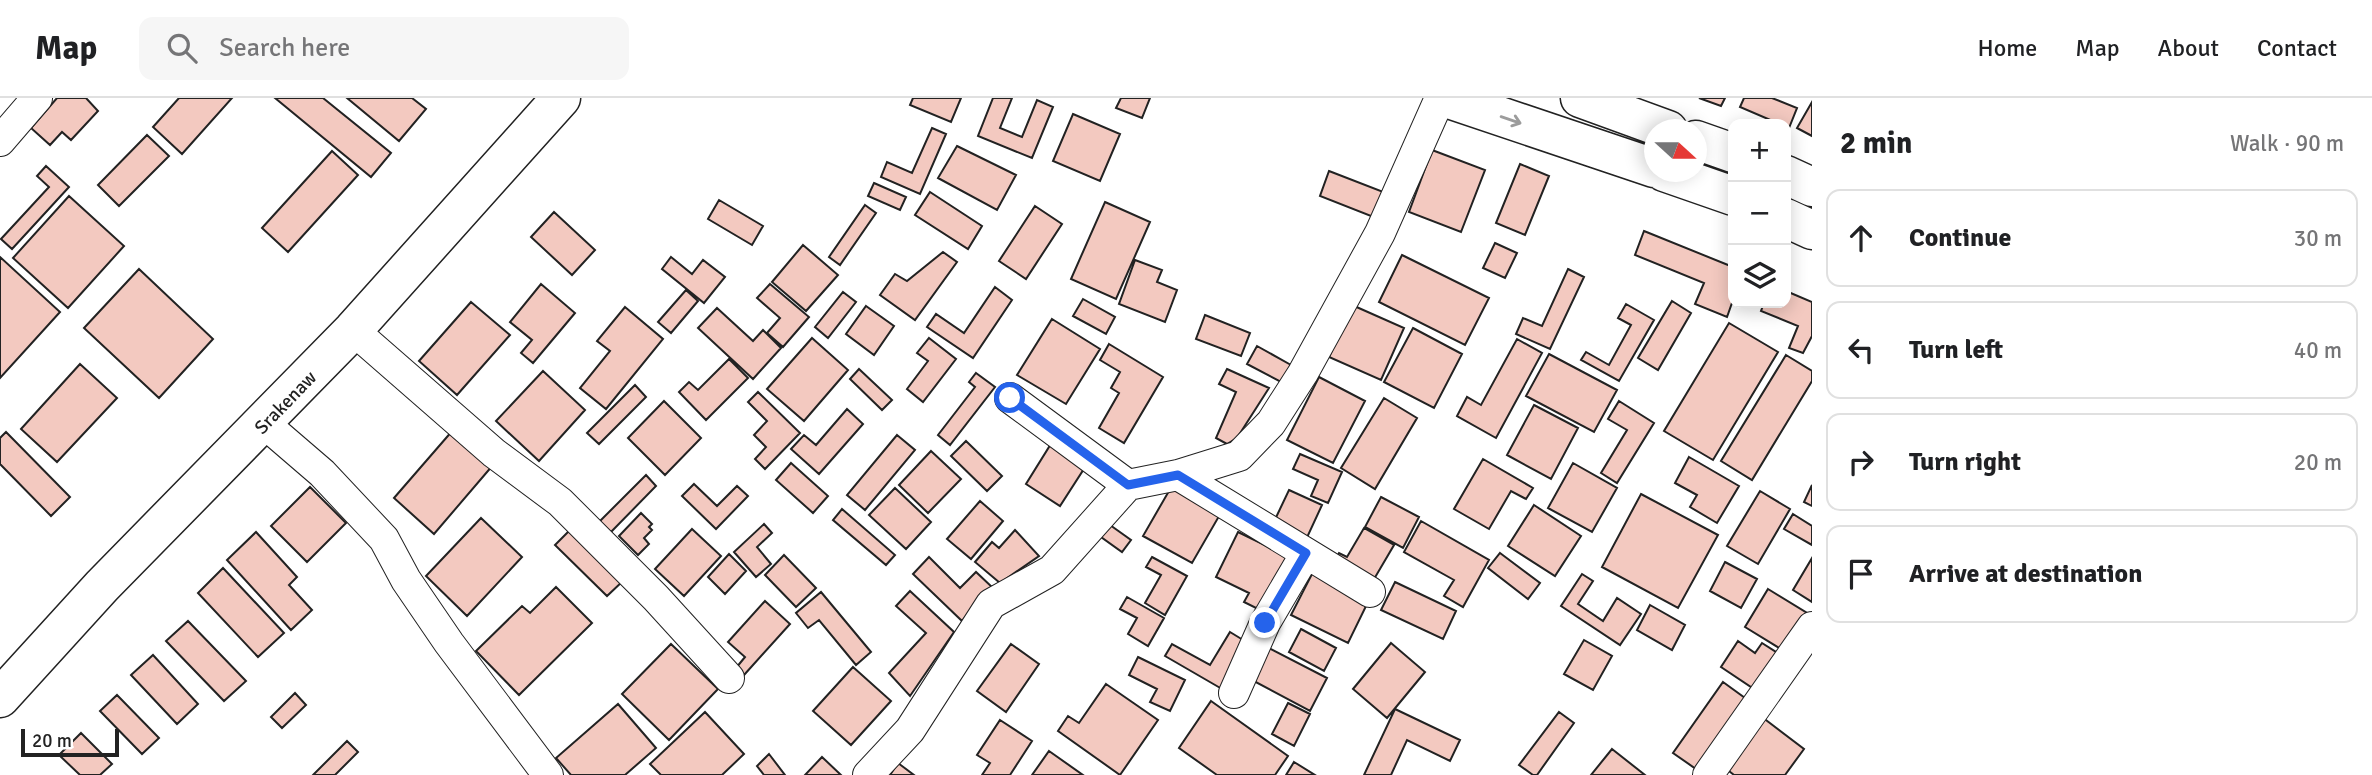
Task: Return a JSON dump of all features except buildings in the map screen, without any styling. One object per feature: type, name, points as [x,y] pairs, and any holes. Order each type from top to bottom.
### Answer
[{"type":"main road","name":"Srakenaw","points":[[0,698],[102,586],[265,424],[354,330],[561,98]]},
{"type":"main road","points":[[1446,98],[1644,165]]},
{"type":"main road","points":[[1580,98],[1644,121]]},
{"type":"main road","points":[[1707,144],[1728,151]]},
{"type":"main road","points":[[1791,177],[1812,187]]},
{"type":"main road","points":[[1693,182],[1728,194]]},
{"type":"main road","points":[[1791,220],[1812,230]]},
{"type":"street","points":[[0,141],[37,98]]},
{"type":"street","points":[[868,775],[910,730],[991,604],[1052,570],[1128,485],[1178,475],[1239,456],[1271,423],[1303,373],[1380,233],[1440,98]]},
{"type":"street","points":[[354,330],[494,453],[560,502],[656,598],[729,678]]},
{"type":"street","points":[[1010,398],[1128,485]]},
{"type":"street","points":[[265,424],[322,473],[384,538],[406,580],[449,643],[548,775]]},
{"type":"street","points":[[1178,475],[1370,592]]},
{"type":"street","points":[[1234,693],[1265,623],[1306,553]]},
{"type":"street","points":[[1708,775],[1812,627]]},
{"type":"route","points":[[1010,398],[1128,485],[1178,475],[1306,553],[1265,623]]}]
